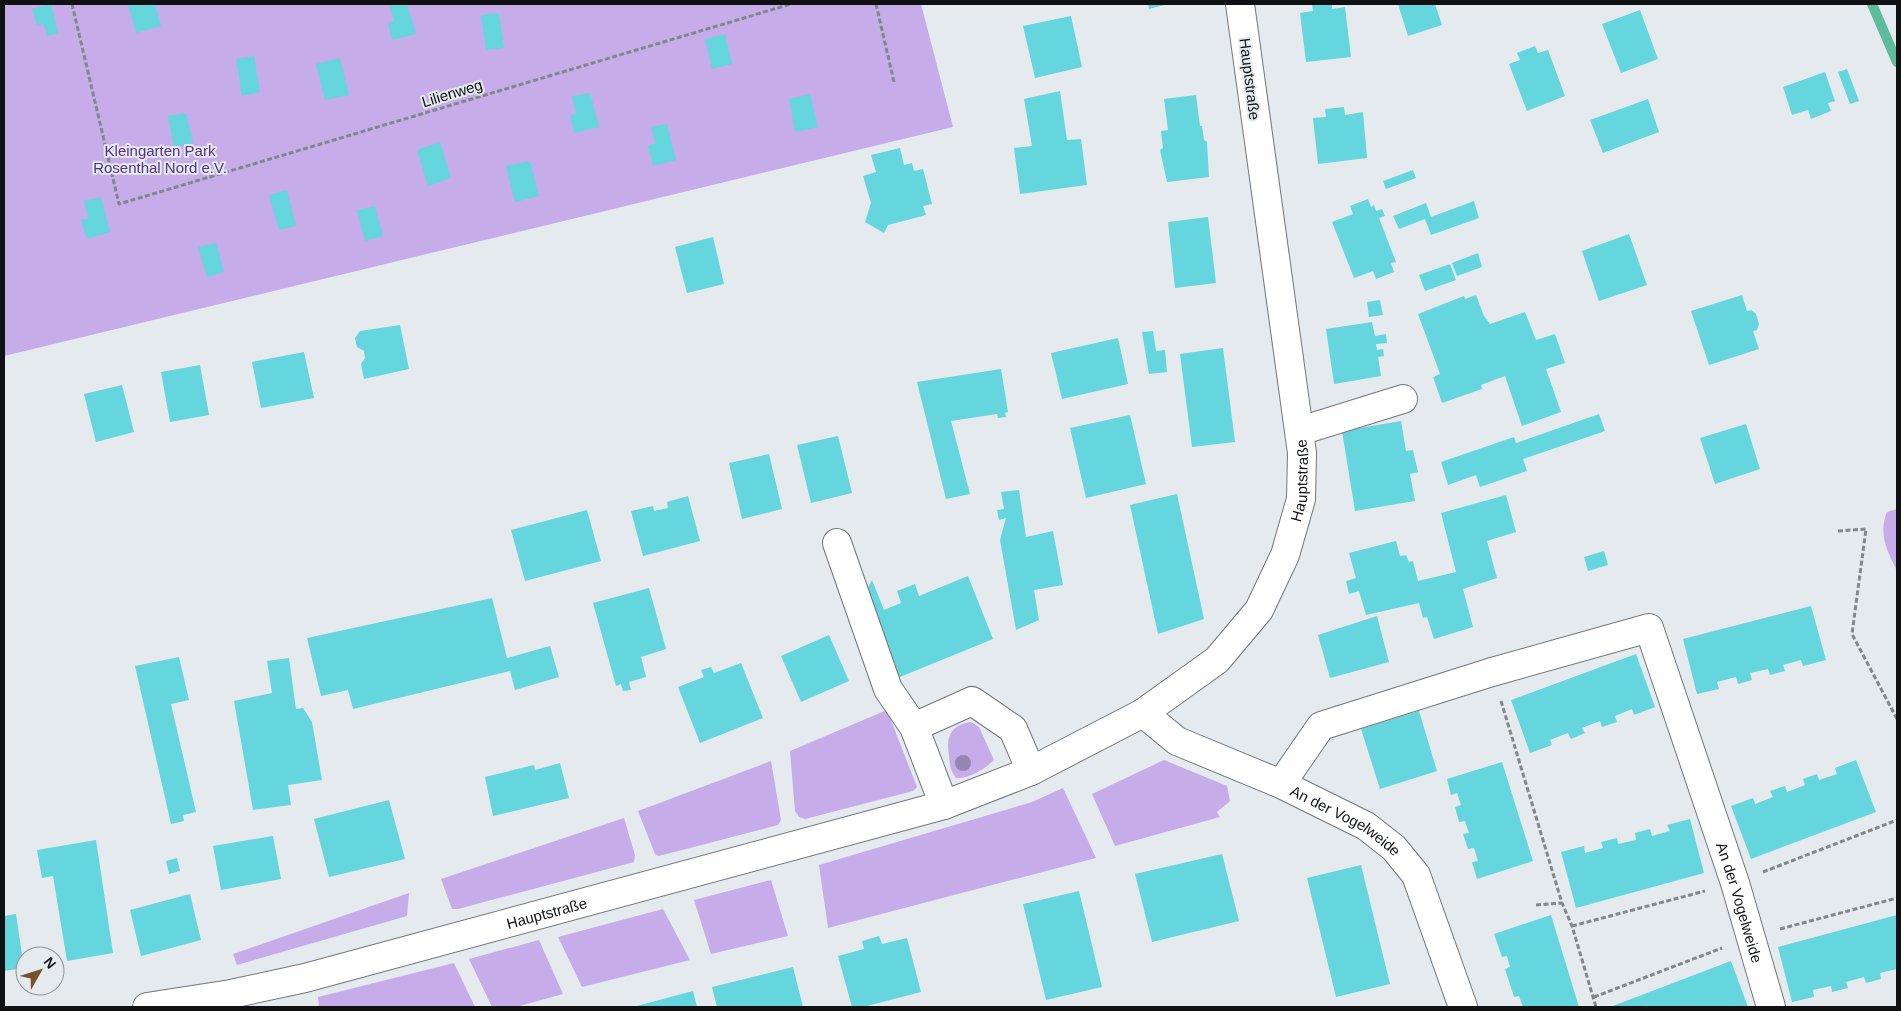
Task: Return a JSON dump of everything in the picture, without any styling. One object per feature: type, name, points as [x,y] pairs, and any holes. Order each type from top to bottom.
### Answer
[{"type":"street","name":"Hauptstraße","points":[[147,1007],[236,993],[305,978],[944,805],[1031,771],[1142,713],[1217,660],[1259,610],[1285,556],[1301,499],[1302,453],[1300,431],[1240,4]]},
{"type":"street","points":[[1300,431],[1403,399]]},
{"type":"street","points":[[837,543],[888,689],[914,727],[944,805]]},
{"type":"street","name":"An der Vogelweide","points":[[1492,672],[1649,628],[1735,883],[1771,1007]]},
{"type":"street","points":[[1281,784],[1321,726],[1492,672]]},
{"type":"street","points":[[914,727],[972,702],[1013,729],[1031,771]]},
{"type":"street","name":"An der Vogelweide","points":[[1142,713],[1177,741],[1281,784],[1366,826],[1394,848],[1416,875],[1463,1007]]},
{"type":"path","name":"Lilienweg","points":[[72,4],[119,204],[791,4]]},
{"type":"path","points":[[876,4],[894,82]]},
{"type":"path","points":[[1838,531],[1866,529],[1852,634],[1897,719]]},
{"type":"path","points":[[1492,672],[1562,903],[1572,926],[1596,1007]]},
{"type":"path","points":[[1536,905],[1562,903]]},
{"type":"green space","name":"Kleingarten Park Rosenthal Nord e.V.","points":[[4,4],[921,4],[953,127],[4,356]]},
{"type":"green space","points":[[1897,509],[1897,571],[1885,542],[1883,528],[1887,512]]},
{"type":"green space","points":[[887,710],[917,787],[913,791],[805,819],[799,817],[795,811],[790,751]]},
{"type":"green space","points":[[971,722],[979,727],[994,760],[976,773],[956,778],[950,765],[949,738],[958,726]]},
{"type":"green space","points":[[1164,760],[1227,786],[1230,801],[1217,812],[1220,817],[1115,846],[1092,794]]},
{"type":"green space","points":[[771,761],[781,820],[778,825],[659,856],[655,854],[638,811]]},
{"type":"green space","points":[[1063,788],[1096,858],[828,928],[819,865],[1032,802]]},
{"type":"green space","points":[[624,818],[635,855],[634,862],[458,909],[452,909],[441,879]]},
{"type":"green space","points":[[771,880],[788,936],[711,954],[694,900]]},
{"type":"green space","points":[[409,893],[407,916],[237,965],[233,954]]},
{"type":"green space","points":[[663,909],[690,960],[582,987],[558,937]]},
{"type":"green space","points":[[539,940],[563,994],[516,1007],[492,1007],[469,959]]},
{"type":"green space","points":[[454,963],[475,1007],[319,1007],[318,997]]},
{"type":"building","points":[[51,4],[58,33],[47,36],[44,24],[37,25],[32,9]]},
{"type":"building","points":[[128,4],[155,4],[161,26],[136,33]]},
{"type":"building","points":[[389,4],[407,4],[416,34],[392,40],[388,23],[394,21]]},
{"type":"building","points":[[1148,4],[1168,4],[1149,9]]},
{"type":"building","points":[[1312,4],[1332,4],[1332,9],[1345,7],[1351,57],[1306,62],[1300,13],[1313,11]]},
{"type":"building","points":[[1398,4],[1435,4],[1442,25],[1408,36]]},
{"type":"building","points":[[1640,10],[1658,59],[1621,73],[1602,24]]},
{"type":"building","points":[[499,13],[504,48],[486,50],[481,15]]},
{"type":"building","points":[[1071,16],[1082,67],[1035,78],[1023,26]]},
{"type":"building","points":[[725,34],[732,64],[712,69],[705,39]]},
{"type":"building","points":[[1535,46],[1538,53],[1548,50],[1565,96],[1527,111],[1509,64],[1520,60],[1517,53]]},
{"type":"building","points":[[254,56],[260,92],[242,96],[236,59]]},
{"type":"building","points":[[340,58],[349,95],[325,100],[316,64]]},
{"type":"building","points":[[1847,69],[1859,101],[1850,104],[1838,72]]},
{"type":"building","points":[[1825,72],[1835,101],[1828,103],[1831,111],[1811,119],[1808,110],[1792,115],[1783,87]]},
{"type":"building","points":[[1060,91],[1067,140],[1081,139],[1087,185],[1020,194],[1014,148],[1032,146],[1024,99]]},
{"type":"building","points":[[590,93],[599,127],[574,133],[570,115],[576,114],[572,96]]},
{"type":"building","points":[[810,94],[818,127],[795,132],[789,99]]},
{"type":"building","points":[[1196,95],[1200,126],[1202,126],[1204,140],[1207,142],[1209,177],[1167,182],[1160,150],[1163,148],[1161,131],[1168,130],[1164,99]]},
{"type":"building","points":[[1648,99],[1659,132],[1603,153],[1590,120]]},
{"type":"building","points":[[1344,107],[1345,115],[1363,112],[1367,158],[1318,164],[1313,118],[1326,117],[1325,109]]},
{"type":"building","points":[[186,113],[193,143],[174,147],[168,116]]},
{"type":"building","points":[[667,124],[676,160],[653,166],[648,146],[655,143],[651,127]]},
{"type":"building","points":[[440,142],[451,178],[428,186],[417,150]]},
{"type":"building","points":[[900,148],[904,165],[912,163],[914,171],[923,169],[932,204],[923,206],[926,215],[888,225],[884,233],[865,222],[871,203],[863,176],[876,172],[871,155]]},
{"type":"building","points":[[530,161],[539,196],[515,202],[506,166]]},
{"type":"building","points":[[1413,170],[1416,178],[1386,189],[1383,181]]},
{"type":"building","points":[[287,190],[296,226],[279,230],[269,195]]},
{"type":"building","points":[[101,197],[110,232],[87,239],[81,220],[88,219],[84,201]]},
{"type":"building","points":[[1368,199],[1371,207],[1374,205],[1376,211],[1382,209],[1385,216],[1379,218],[1396,262],[1391,263],[1394,272],[1376,279],[1373,271],[1354,278],[1332,222],[1353,214],[1350,206]]},
{"type":"building","points":[[1474,201],[1479,218],[1431,235],[1425,219],[1399,229],[1393,216],[1426,203],[1431,217]]},
{"type":"building","points":[[375,206],[383,236],[365,241],[357,210]]},
{"type":"building","points":[[1208,217],[1216,283],[1175,288],[1168,222]]},
{"type":"building","points":[[1629,234],[1647,285],[1599,301],[1582,251]]},
{"type":"building","points":[[713,237],[724,284],[687,293],[675,247]]},
{"type":"building","points":[[216,243],[224,272],[207,277],[198,247]]},
{"type":"building","points":[[1478,253],[1482,267],[1457,276],[1452,263]]},
{"type":"building","points":[[1450,264],[1456,280],[1425,291],[1419,275]]},
{"type":"building","points":[[1476,295],[1484,316],[1490,324],[1525,312],[1536,340],[1555,334],[1565,363],[1546,369],[1561,412],[1522,426],[1505,376],[1481,385],[1482,389],[1442,403],[1433,377],[1440,374],[1418,314],[1464,296],[1465,299]]},
{"type":"building","points":[[1742,295],[1747,311],[1751,310],[1756,314],[1759,324],[1757,330],[1753,331],[1759,349],[1709,365],[1691,311]]},
{"type":"building","points":[[1380,300],[1383,315],[1369,317],[1367,302]]},
{"type":"building","points":[[1372,322],[1375,336],[1386,334],[1387,343],[1376,344],[1377,350],[1383,349],[1384,356],[1378,357],[1381,376],[1334,384],[1326,329]]},
{"type":"building","points":[[400,325],[409,369],[364,379],[361,364],[365,358],[364,351],[357,347],[355,338],[360,331]]},
{"type":"building","points":[[1153,331],[1156,351],[1165,350],[1167,372],[1149,374],[1142,332]]},
{"type":"building","points":[[1118,338],[1128,384],[1062,399],[1051,353]]},
{"type":"building","points":[[1223,348],[1235,442],[1192,447],[1180,354]]},
{"type":"building","points":[[304,352],[314,398],[261,408],[252,362]]},
{"type":"building","points":[[200,365],[209,415],[170,422],[161,372]]},
{"type":"building","points":[[1001,369],[1008,412],[1005,413],[1006,417],[998,418],[997,414],[951,421],[970,494],[946,499],[917,382]]},
{"type":"building","points":[[122,385],[134,432],[96,442],[84,394]]},
{"type":"building","points":[[1599,414],[1605,431],[1523,459],[1527,471],[1480,487],[1476,475],[1448,485],[1441,462],[1514,437],[1516,443]]},
{"type":"building","points":[[1130,415],[1146,484],[1086,498],[1070,428]]},
{"type":"building","points":[[1401,421],[1406,451],[1413,450],[1418,472],[1410,474],[1415,501],[1355,511],[1342,431]]},
{"type":"building","points":[[1746,424],[1760,469],[1715,484],[1700,438]]},
{"type":"building","points":[[838,436],[852,493],[811,503],[797,445]]},
{"type":"building","points":[[769,454],[782,509],[742,519],[729,463]]},
{"type":"building","points":[[1019,490],[1026,537],[1053,531],[1063,585],[1034,590],[1039,620],[1016,630],[1000,540],[1006,518],[999,520],[997,510],[1004,509],[1001,492]]},
{"type":"building","points":[[1177,494],[1204,619],[1158,634],[1130,505]]},
{"type":"building","points":[[1506,495],[1516,532],[1487,541],[1497,578],[1463,589],[1473,627],[1434,639],[1427,617],[1423,618],[1419,603],[1366,615],[1359,591],[1349,594],[1346,581],[1356,578],[1349,553],[1396,541],[1400,556],[1406,555],[1409,562],[1413,561],[1418,581],[1456,572],[1441,513]]},
{"type":"building","points":[[688,496],[700,541],[643,556],[631,511],[653,506],[654,511],[668,508],[667,502]]},
{"type":"building","points":[[587,510],[601,561],[525,581],[511,530]]},
{"type":"building","points":[[1604,551],[1608,565],[1588,571],[1584,557]]},
{"type":"building","points":[[968,576],[993,639],[895,679],[862,598],[872,580],[884,610],[901,603],[897,591],[915,584],[919,596]]},
{"type":"building","points":[[649,588],[666,649],[641,657],[646,677],[629,682],[631,690],[623,691],[621,684],[616,686],[593,603]]},
{"type":"building","points":[[492,598],[507,658],[550,646],[559,677],[515,690],[510,671],[353,709],[348,690],[321,696],[307,638]]},
{"type":"building","points":[[1811,606],[1826,660],[1803,666],[1801,660],[1783,665],[1785,671],[1770,675],[1768,669],[1750,673],[1752,680],[1738,684],[1736,677],[1717,682],[1719,689],[1697,694],[1683,639]]},
{"type":"building","points":[[1377,616],[1389,662],[1330,678],[1318,635]]},
{"type":"building","points":[[829,635],[849,681],[801,702],[781,656]]},
{"type":"building","points":[[1636,654],[1655,707],[1634,715],[1632,709],[1615,716],[1617,722],[1602,727],[1600,721],[1582,728],[1585,733],[1571,739],[1568,733],[1550,740],[1552,745],[1530,753],[1511,700]]},
{"type":"building","points":[[179,657],[189,700],[171,704],[196,812],[183,815],[184,821],[171,824],[135,666]]},
{"type":"building","points":[[289,658],[296,709],[303,708],[312,722],[322,780],[288,785],[291,805],[253,810],[234,701],[272,693],[267,661]]},
{"type":"building","points":[[741,663],[763,718],[700,743],[678,687],[704,677],[701,670],[711,667],[714,673]]},
{"type":"building","points":[[1419,711],[1437,771],[1380,789],[1361,729]]},
{"type":"building","points":[[1856,760],[1876,812],[1751,859],[1731,806],[1753,798],[1755,804],[1773,797],[1770,791],[1785,786],[1787,792],[1805,785],[1803,779],[1817,774],[1819,780],[1837,774],[1835,768]]},
{"type":"building","points":[[1502,762],[1533,861],[1477,879],[1472,862],[1478,861],[1474,848],[1468,849],[1463,834],[1469,833],[1465,821],[1459,822],[1455,807],[1461,805],[1457,793],[1451,795],[1447,779]]},
{"type":"building","points":[[560,763],[569,798],[493,816],[485,777],[534,765],[535,770]]},
{"type":"building","points":[[389,800],[405,859],[329,877],[314,819]]},
{"type":"building","points":[[1690,819],[1704,873],[1576,908],[1561,852],[1584,846],[1585,853],[1603,848],[1601,842],[1617,838],[1618,844],[1636,840],[1635,833],[1650,829],[1652,836],[1670,831],[1667,825]]},
{"type":"building","points":[[273,836],[281,879],[221,890],[213,846]]},
{"type":"building","points":[[96,840],[113,953],[67,961],[53,876],[42,878],[37,850]]},
{"type":"building","points":[[1222,854],[1239,921],[1152,942],[1135,874]]},
{"type":"building","points":[[177,858],[180,871],[169,874],[166,861]]},
{"type":"building","points":[[1361,865],[1390,984],[1336,997],[1307,878]]},
{"type":"building","points":[[1079,891],[1102,987],[1046,1000],[1023,904]]},
{"type":"building","points":[[190,894],[201,940],[141,956],[130,910]]},
{"type":"building","points":[[16,914],[21,946],[15,946],[15,969],[4,971],[4,916]]},
{"type":"building","points":[[1551,915],[1579,1007],[1523,1007],[1519,996],[1514,997],[1505,969],[1510,967],[1507,956],[1502,957],[1494,934]]},
{"type":"building","points":[[1897,915],[1897,969],[1880,973],[1881,979],[1866,983],[1864,977],[1846,982],[1848,988],[1832,992],[1831,986],[1813,990],[1814,997],[1792,1002],[1778,947]]},
{"type":"building","points":[[879,936],[882,944],[907,938],[921,992],[863,1007],[852,1007],[838,956],[864,949],[862,941]]},
{"type":"building","points":[[1731,961],[1748,1007],[1610,1007]]},
{"type":"building","points":[[793,967],[803,1007],[717,1007],[712,987]]},
{"type":"building","points":[[693,991],[697,1007],[633,1007]]},
{"type":"waterway","points":[[1872,4],[1897,62]]}]
